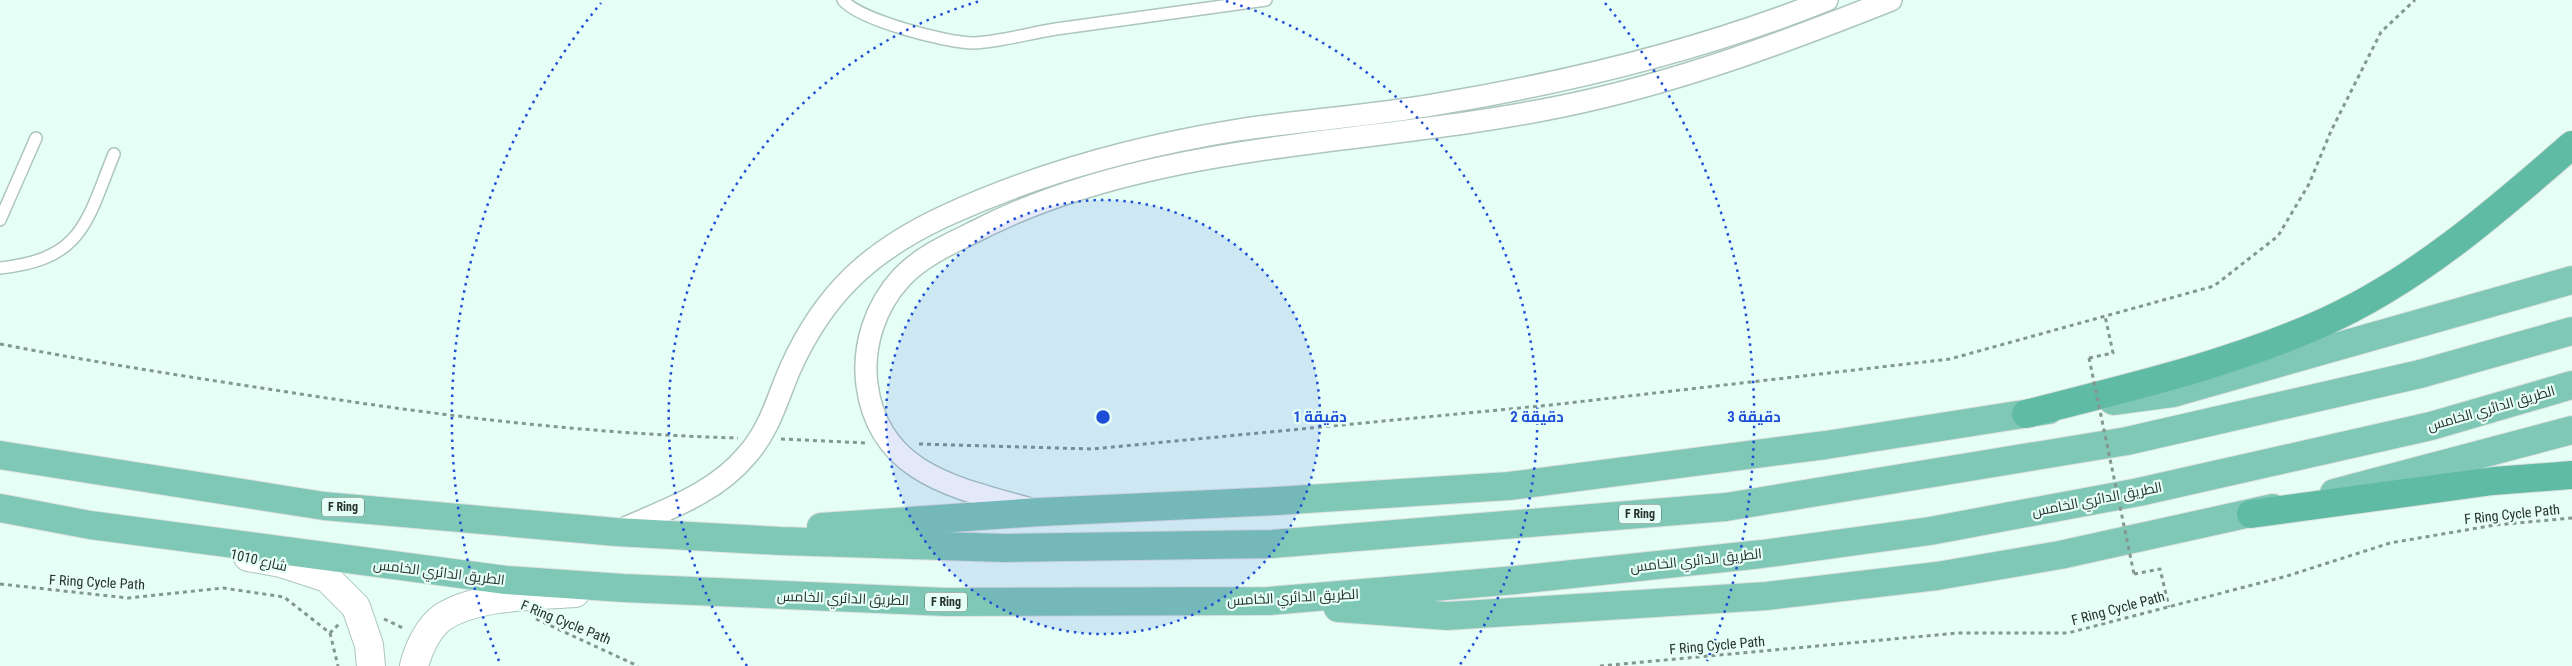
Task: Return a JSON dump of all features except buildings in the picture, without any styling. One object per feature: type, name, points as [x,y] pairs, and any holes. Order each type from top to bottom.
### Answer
[{"type":"highway","points":[[2509,200],[2572,123]]},
{"type":"highway","points":[[2026,414],[2175,376],[2247,354],[2321,324],[2428,263],[2509,200],[2572,145]]},
{"type":"highway","points":[[690,536],[1040,512],[1276,501],[1509,486],[1679,465],[2174,392],[2572,280]]},
{"type":"highway","name":"F Ring","points":[[0,455],[324,506],[616,532],[1005,548],[1272,544],[1726,507],[2127,441],[2420,374],[2572,331]]},
{"type":"highway","name":"الطريق الدائري الخامس","points":[[0,508],[90,525],[506,580],[623,588],[947,602],[1269,601],[1526,579],[1762,554],[1930,531],[2139,492],[2422,428],[2572,385]]},
{"type":"highway","points":[[1269,601],[1447,616],[1767,596],[1937,576],[2041,558],[2251,514],[2572,430]]},
{"type":"highway","points":[[2251,514],[2493,481],[2572,475]]},
{"type":"street","points":[[616,532],[712,486],[734,470],[760,438],[778,403],[802,344],[837,290],[861,268],[887,249],[922,228],[975,204],[1039,180],[1171,143],[1239,130],[1339,119],[1438,104],[1622,66],[1707,42],[1827,0]]},
{"type":"street","points":[[1040,512],[936,480],[911,464],[891,444],[876,418],[868,387],[867,353],[876,319],[892,289],[917,264],[986,226],[1042,202],[1101,183],[1160,168],[1256,152],[1508,117],[1622,92],[1734,58],[1892,0]]},
{"type":"street","points":[[975,204],[986,226]]},
{"type":"street","name":"شارع 1010","points":[[90,525],[280,563],[327,578],[356,607],[369,644],[371,666]]},
{"type":"street","points":[[414,666],[417,652],[426,640],[432,627],[442,618],[457,610],[494,600],[623,588]]},
{"type":"lane","points":[[843,0],[853,9],[926,37],[949,42],[975,43],[1054,29],[1266,0]]},
{"type":"lane","points":[[0,220],[36,138]]},
{"type":"lane","points":[[0,268],[27,265],[46,259],[63,249],[77,235],[88,219],[114,154]]},
{"type":"path","points":[[0,344],[115,366],[432,414],[653,436],[1092,449],[1551,405],[1950,359],[2214,286],[2278,236],[2309,184],[2331,131],[2381,32],[2415,0]]},
{"type":"path","points":[[2105,316],[2112,353],[2089,358],[2134,574],[2160,568],[2169,607]]},
{"type":"path","name":"F Ring Cycle Path","points":[[1600,666],[1958,633],[2068,633],[2286,576],[2390,543],[2495,525],[2572,518]]},
{"type":"path","name":"F Ring Cycle Path","points":[[0,584],[128,598],[175,595],[223,588],[284,597],[330,633]]},
{"type":"path","points":[[338,666],[330,633],[356,607],[426,640]]},
{"type":"path","name":"F Ring Cycle Path","points":[[529,616],[638,666]]}]
